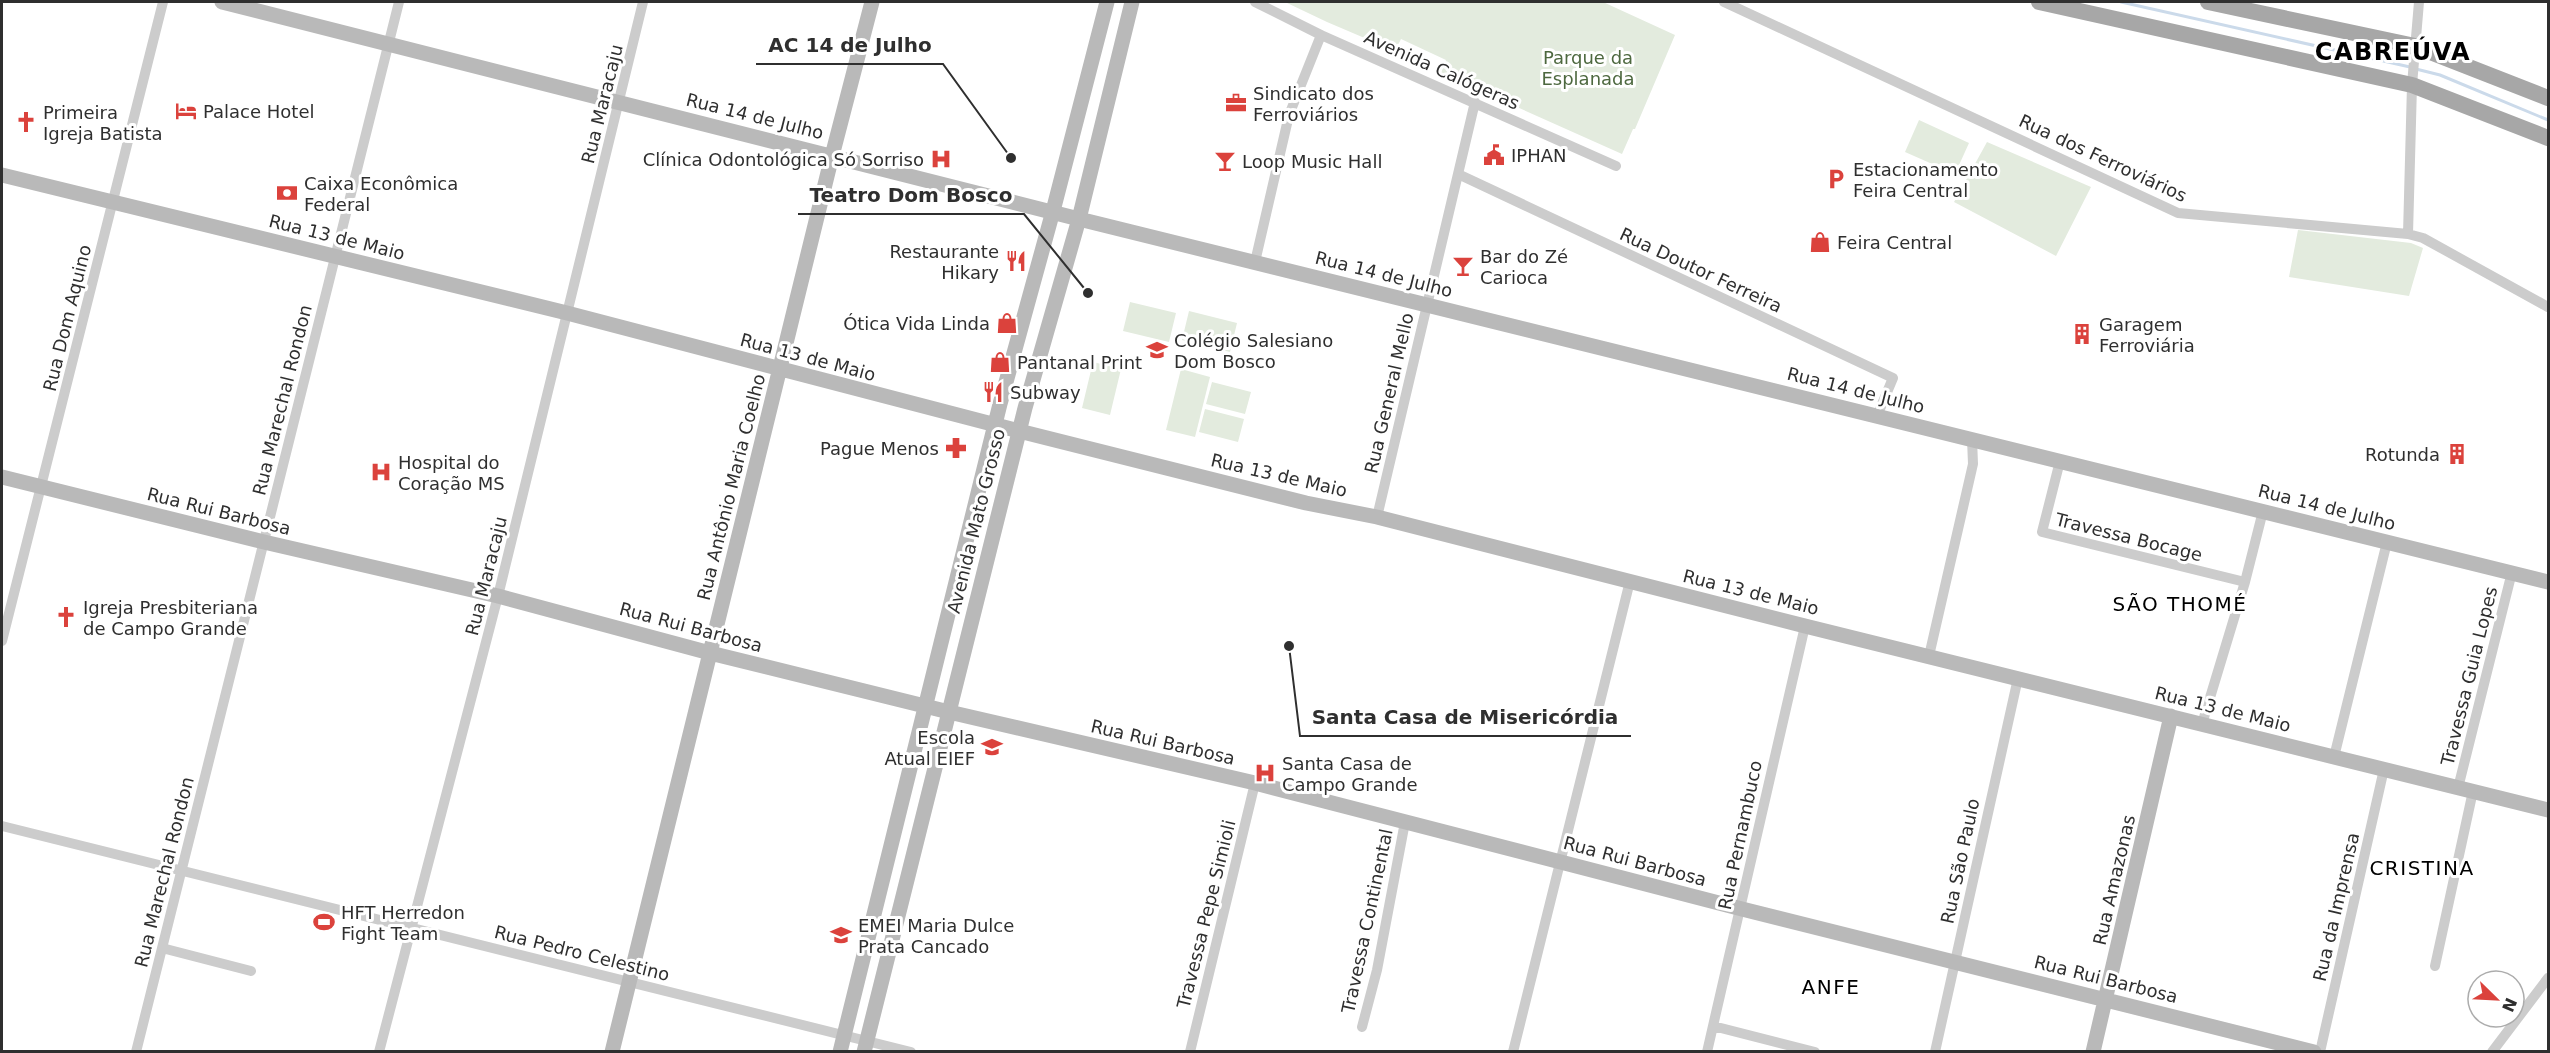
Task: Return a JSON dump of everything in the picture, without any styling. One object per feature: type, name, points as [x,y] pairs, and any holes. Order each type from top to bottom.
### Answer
[{"type":"main road","points":[[2039,2],[2412,83],[2548,138]]},
{"type":"main road","points":[[2208,2],[2415,47],[2548,98]]},
{"type":"street","name":"Rua Dom Aquino","points":[[2,641],[163,2]]},
{"type":"street","name":"Rua 14 de Julho","points":[[222,2],[1079,219],[2545,581]]},
{"type":"street","name":"Rua Marechal Rondon","points":[[136,1052],[399,2]]},
{"type":"street","name":"Rua Maracaju","points":[[379,1052],[498,596],[643,2]]},
{"type":"street","name":"Rua Antônio Maria Coelho","points":[[612,1052],[832,156],[873,2]]},
{"type":"street","name":"Avenida Mato Grosso","points":[[840,1052],[995,425],[1107,2]]},
{"type":"street","name":"Avenida Mato Grosso","points":[[866,1046],[1019,432],[1079,219],[1132,2]]},
{"type":"street","name":"Avenida Calógeras","points":[[1255,2],[1321,35],[1616,166]]},
{"type":"street","name":"Rua dos Ferroviários","points":[[1724,2],[2105,177],[2178,213],[2408,234],[2423,238],[2548,307]]},
{"type":"street","points":[[2408,234],[2412,83],[2419,2]]},
{"type":"street","points":[[1255,262],[1289,114],[1321,35]]},
{"type":"street","name":"Rua General Mello","points":[[1377,517],[1475,102]]},
{"type":"street","name":"Rua Doutor Ferreira","points":[[1458,174],[1893,378],[1877,416]]},
{"type":"street","name":"Rua 13 de Maio","points":[[2,175],[567,313],[1019,432],[1306,502],[1377,517],[1805,626],[2548,810]]},
{"type":"street","points":[[1929,656],[1973,464],[1972,439]]},
{"type":"street","name":"Travessa Bocage","points":[[2060,461],[2042,532],[2245,582]]},
{"type":"street","name":"Rua Rui Barbosa","points":[[2,477],[264,542],[498,596],[710,653],[949,712],[1255,783],[1742,909],[2314,1052]]},
{"type":"street","points":[[2202,724],[2245,582],[2263,511]]},
{"type":"street","points":[[2334,757],[2387,542]]},
{"type":"street","name":"Travessa Guia Lopes","points":[[2435,966],[2466,789],[2512,573]]},
{"type":"street","points":[[1513,1052],[1630,581]]},
{"type":"street","name":"Rua Pernambuco","points":[[1707,1052],[1742,909],[1776,746],[1805,626]]},
{"type":"street","name":"Rua São Paulo","points":[[1935,1052],[2018,678]]},
{"type":"street","name":"Rua Amazonas","points":[[2093,1052],[2171,716]]},
{"type":"street","name":"Rua da Imprensa","points":[[2320,1052],[2384,769]]},
{"type":"street","name":"Travessa Pepe Simioli","points":[[1190,1052],[1255,783]]},
{"type":"street","name":"Travessa Continental","points":[[1362,1027],[1377,970],[1405,822]]},
{"type":"street","name":"Rua Pedro Celestino","points":[[2,826],[843,1035],[866,1046],[911,1052]]},
{"type":"street","points":[[162,948],[251,971]]},
{"type":"street","points":[[2492,1052],[2548,978]]},
{"type":"street","points":[[1713,1026],[1815,1052]]},
{"type":"green space","name":"Parque da Esplanada","points":[[1285,2],[1603,2],[1675,35],[1622,154],[1441,73],[1446,60],[1401,39],[1395,51]]},
{"type":"green space","points":[[1919,120],[1969,143],[1955,174],[1905,152]]},
{"type":"green space","points":[[1987,142],[2091,187],[2056,256],[1954,202]]},
{"type":"green space","points":[[2298,230],[2411,243],[2423,248],[2409,296],[2289,277]]},
{"type":"green space","points":[[1130,302],[1176,313],[1169,342],[1123,331]]},
{"type":"green space","points":[[1189,311],[1237,323],[1230,352],[1182,340]]},
{"type":"green space","points":[[1093,362],[1121,369],[1110,415],[1082,408]]},
{"type":"green space","points":[[1181,369],[1210,377],[1195,437],[1166,430]]},
{"type":"green space","points":[[1212,382],[1251,392],[1245,414],[1206,404]]},
{"type":"green space","points":[[1205,409],[1244,419],[1238,442],[1199,432]]},
{"type":"waterway","points":[[2121,2],[2410,67]]},
{"type":"waterway","points":[[2416,69],[2440,75],[2548,120]]},
{"type":"place","name":"Sindicato dos Ferroviários","points":[[1236,103]]},
{"type":"place","name":"Palace Hotel","points":[[186,111]]},
{"type":"place","name":"Primeira Igreja Batista","points":[[26,122]]},
{"type":"place","name":"IPHAN","points":[[1494,155]]},
{"type":"place","name":"AC 14 de Julho","points":[[1011,158]]},
{"type":"place","name":"Clínica Odontológica Só Sorriso","points":[[941,159]]},
{"type":"place","name":"Loop Music Hall","points":[[1225,161]]},
{"type":"place","name":"Estacionamento Feira Central","points":[[1836,179]]},
{"type":"place","name":"Caixa Econômica Federal","points":[[287,193]]},
{"type":"place","name":"Feira Central","points":[[1820,242]]},
{"type":"place","name":"Restaurante Hikary","points":[[1016,261]]},
{"type":"place","name":"Bar do Zé Carioca","points":[[1463,266]]},
{"type":"place","name":"Teatro Dom Bosco","points":[[1088,293]]},
{"type":"place","name":"Ótica Vida Linda","points":[[1007,323]]},
{"type":"place","name":"Garagem Ferroviária","points":[[2082,334]]},
{"type":"place","name":"Colégio Salesiano Dom Bosco","points":[[1157,350]]},
{"type":"place","name":"Pantanal Print","points":[[1000,362]]},
{"type":"place","name":"Subway","points":[[993,392]]},
{"type":"place","name":"Pague Menos","points":[[956,448]]},
{"type":"place","name":"Rotunda","points":[[2457,454]]},
{"type":"place","name":"Hospital do Coração MS","points":[[381,472]]},
{"type":"place","name":"Igreja Presbiteriana de Campo Grande","points":[[66,617]]},
{"type":"place","name":"Santa Casa de Misericórdia","points":[[1289,646]]},
{"type":"place","name":"Escola Atual EIEF","points":[[992,747]]},
{"type":"place","name":"Santa Casa de Campo Grande","points":[[1265,773]]},
{"type":"place","name":"HFT Herredon Fight Team","points":[[324,922]]},
{"type":"place","name":"EMEI Maria Dulce Prata Cancado","points":[[841,935]]},
{"type":"district","name":"CABREÚVA","points":[[2393,52]]},
{"type":"district","name":"SÃO THOMÉ","points":[[2180,604]]},
{"type":"district","name":"CRISTINA","points":[[2422,868]]},
{"type":"district","name":"ANFE","points":[[1831,987]]}]
